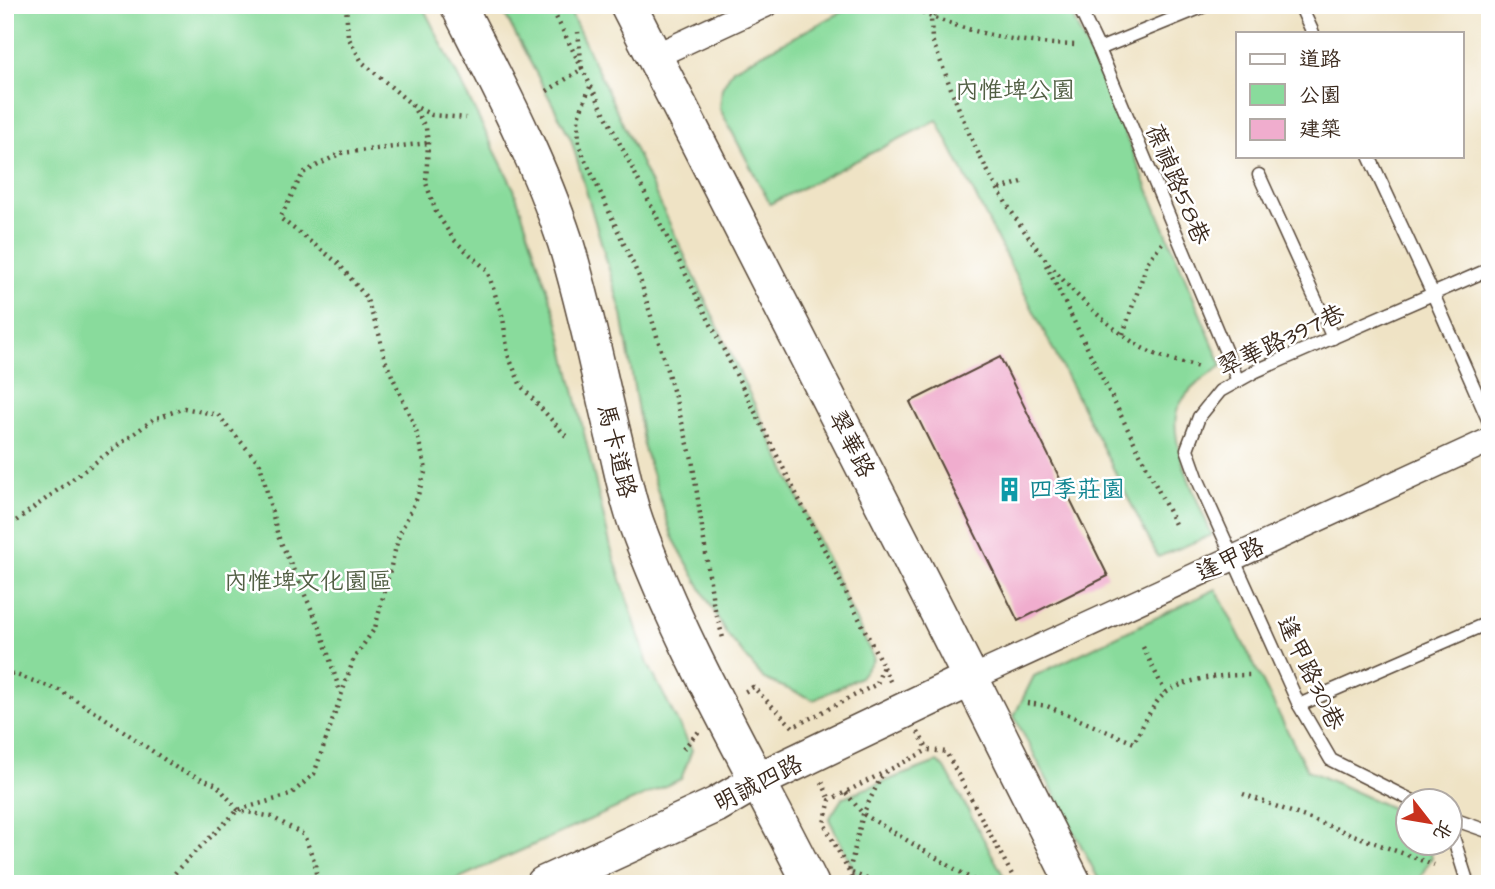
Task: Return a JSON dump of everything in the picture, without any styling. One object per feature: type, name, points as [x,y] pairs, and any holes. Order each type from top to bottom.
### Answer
[{"type":"street","name":"馬卡道路","points":[[458,5],[511,111],[564,240],[588,324],[635,521],[681,635],[811,884]]},
{"type":"street","name":"翠華路","points":[[628,5],[1074,884]]},
{"type":"street","points":[[655,56],[765,5]]},
{"type":"street","name":"逢甲路","points":[[970,679],[1490,440]]},
{"type":"street","name":"明誠四路","points":[[544,884],[716,805],[757,780],[824,751],[970,679]]},
{"type":"lane","name":"葆禎路58巷","points":[[1078,5],[1238,381]]},
{"type":"lane","points":[[1098,47],[1208,5]]},
{"type":"lane","points":[[1300,5],[1312,32]]},
{"type":"lane","points":[[1370,158],[1490,424]]},
{"type":"lane","points":[[1259,175],[1333,338]]},
{"type":"lane","name":"翠華路397巷","points":[[1232,558],[1187,449],[1199,418],[1220,391],[1490,269]]},
{"type":"lane","name":"逢甲路30巷","points":[[1232,558],[1299,705],[1331,760],[1394,792]]},
{"type":"lane","points":[[1299,705],[1490,622]]},
{"type":"lane","points":[[1464,823],[1490,832]]},
{"type":"lane","points":[[1458,858],[1465,883]]},
{"type":"path","points":[[346,5],[348,37],[362,62],[411,104],[432,115],[466,118]]},
{"type":"path","points":[[550,5],[883,667],[877,684],[793,727],[753,687]]},
{"type":"path","points":[[903,5],[931,18],[1006,40],[1098,47]]},
{"type":"path","points":[[944,5],[931,18],[932,40],[983,163],[1045,261],[1177,528]]},
{"type":"path","points":[[578,32],[582,69]]},
{"type":"path","points":[[547,91],[582,69]]},
{"type":"path","points":[[591,86],[578,117],[579,146],[640,279],[675,397],[692,458],[713,602],[723,638]]},
{"type":"path","points":[[411,104],[426,128],[426,183],[436,212],[454,240],[487,270],[503,318],[508,355],[521,386],[566,436]]},
{"type":"path","points":[[166,884],[238,810],[290,795],[314,774],[354,658],[375,628],[399,534],[417,498],[426,469],[415,427],[385,360],[366,298],[338,263],[279,218],[303,173],[331,158],[341,153],[428,143]]},
{"type":"path","points":[[1000,189],[1022,182]]},
{"type":"path","points":[[1123,334],[1148,261],[1162,243]]},
{"type":"path","points":[[1045,261],[1071,288],[1140,347],[1199,367]]},
{"type":"path","points":[[5,529],[153,419],[184,408],[218,415],[260,464],[278,536],[320,628],[341,692]]},
{"type":"path","points":[[1143,647],[1165,692]]},
{"type":"path","points":[[5,671],[59,690],[81,703],[178,769],[216,785],[238,810],[272,817],[304,835],[314,863],[317,884]]},
{"type":"path","points":[[1027,703],[1047,706],[1134,743],[1146,719],[1165,692],[1196,680],[1222,675],[1254,675]]},
{"type":"path","points":[[855,884],[824,823],[830,800],[928,750],[947,752],[1017,884]]},
{"type":"path","points":[[849,872],[863,814],[882,774]]},
{"type":"path","points":[[846,793],[863,814],[980,884]]},
{"type":"path","points":[[1243,794],[1434,865]]},
{"type":"path","points":[[849,872],[880,884]]},
{"type":"green space","name":"內惟埤文化園區","points":[[5,5],[422,5],[514,189],[558,322],[611,548],[648,664],[692,750],[681,779],[446,884],[5,884]]},
{"type":"green space","points":[[500,5],[567,5],[874,659],[860,677],[814,700],[764,679],[726,633],[672,536],[644,448],[622,314],[571,139]]},
{"type":"green space","name":"內惟埤公園","points":[[855,5],[1067,5],[1107,91],[1222,366],[1192,388],[1179,406],[1176,418],[1176,434],[1185,470],[1212,535],[1158,557],[937,120],[770,204],[720,109],[722,88],[733,69]]},
{"type":"green space","points":[[1216,589],[1307,770],[1394,809],[1394,858],[1431,858],[1416,884],[1101,884],[1014,716],[1034,676]]},
{"type":"green space","points":[[937,762],[945,768],[1008,884],[861,884],[829,819],[843,797]]},
{"type":"building","name":"四季莊園","points":[[1000,357],[1108,576],[1018,621],[910,402]]},
{"type":"place","name":"四季莊園","points":[[1009,489]]}]
